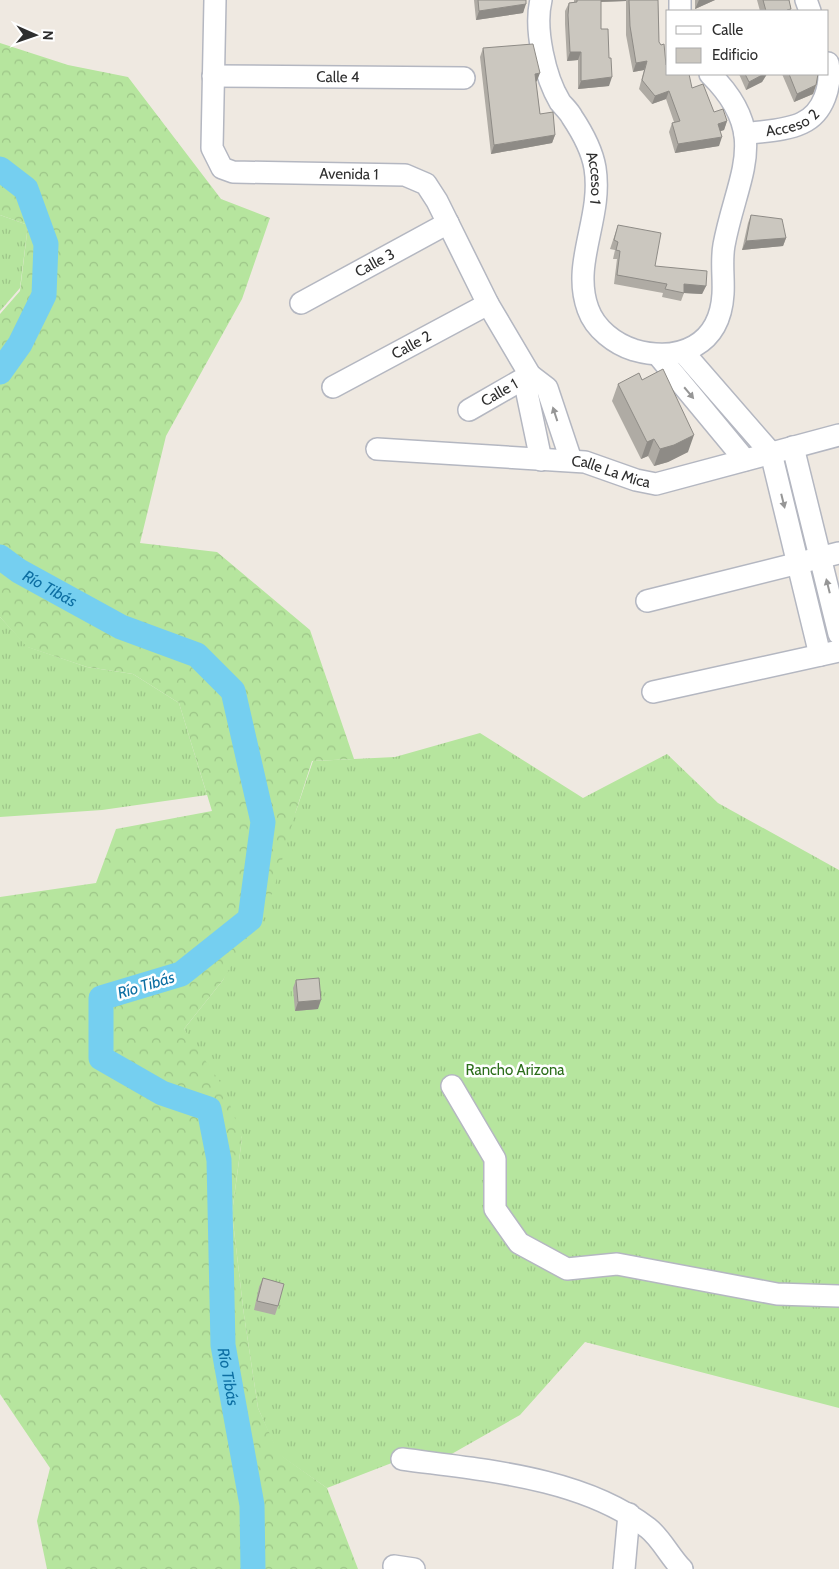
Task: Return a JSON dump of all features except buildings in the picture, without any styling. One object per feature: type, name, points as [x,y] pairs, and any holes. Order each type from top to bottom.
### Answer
[{"type":"street","name":"Avenida 1","points":[[215,0],[212,148],[222,168],[233,172],[405,175],[426,184],[448,223],[488,304],[530,375],[547,388],[571,460]]},
{"type":"street","name":"Acceso 1","points":[[541,0],[541,39],[545,64],[552,86],[587,142],[596,176],[596,206],[582,280],[588,311],[610,338],[627,348],[658,355],[683,352],[695,347],[712,330],[721,308],[723,249],[746,162],[745,134],[740,113],[729,95],[711,75]]},
{"type":"street","name":"Acceso 2","points":[[745,134],[785,128],[803,123],[821,106],[830,81],[829,72]]},
{"type":"street","name":"Calle 4","points":[[213,76],[464,78]]},
{"type":"street","name":"Calle 3","points":[[301,304],[448,223]]},
{"type":"street","name":"Calle 2","points":[[333,387],[488,304]]},
{"type":"street","points":[[653,692],[830,653],[799,563],[771,453],[683,352]]},
{"type":"street","points":[[658,355],[745,460]]},
{"type":"street","points":[[530,375],[527,393],[541,460]]},
{"type":"street","name":"Calle 1","points":[[469,410],[530,375]]},
{"type":"street","name":"Calle La Mica","points":[[377,449],[541,460],[571,460],[585,462],[636,480],[656,484],[839,435]]},
{"type":"street","points":[[793,447],[830,556],[839,634]]},
{"type":"street","points":[[647,601],[830,556]]},
{"type":"street","points":[[452,1086],[494,1159],[495,1209],[519,1243],[568,1269],[617,1264],[777,1294],[839,1296]]},
{"type":"street","points":[[402,1459],[525,1476],[577,1493],[629,1514],[650,1530],[682,1569]]},
{"type":"street","points":[[624,1569],[629,1514]]},
{"type":"green space","points":[[0,43],[68,65],[128,77],[221,199],[270,218],[242,299],[166,436],[140,543],[217,552],[310,630],[354,759],[312,761],[273,892],[223,980],[184,1029],[224,1088],[242,1138],[232,1213],[244,1315],[258,1408],[279,1454],[327,1488],[358,1569],[47,1569],[37,1521],[50,1468],[0,1394],[0,897],[96,883],[116,829],[212,811],[179,703],[133,674],[87,667],[27,647],[0,617],[0,314],[20,291],[28,225],[0,215]]},
{"type":"green space","points":[[0,215],[28,225],[20,288],[0,311]]},
{"type":"green space","points":[[0,617],[28,647],[87,667],[133,674],[179,703],[207,795],[102,810],[0,817]]},
{"type":"green space","name":"Rancho Arizona","points":[[480,733],[583,798],[667,754],[718,803],[839,870],[839,1408],[585,1342],[520,1415],[434,1464],[402,1459],[327,1488],[278,1454],[258,1408],[244,1315],[232,1213],[242,1138],[184,1029],[223,980],[296,811],[313,761],[395,757]]},
{"type":"waterway","name":"Río Tibás","points":[[0,169],[26,189],[46,244],[44,295],[20,344],[0,372]]},
{"type":"waterway","name":"Río Tibás","points":[[0,557],[19,571],[121,627],[197,655],[233,691],[263,822],[250,919],[181,974],[101,998],[101,1058],[162,1093],[209,1109],[219,1160],[223,1345],[252,1505],[253,1569]]}]
